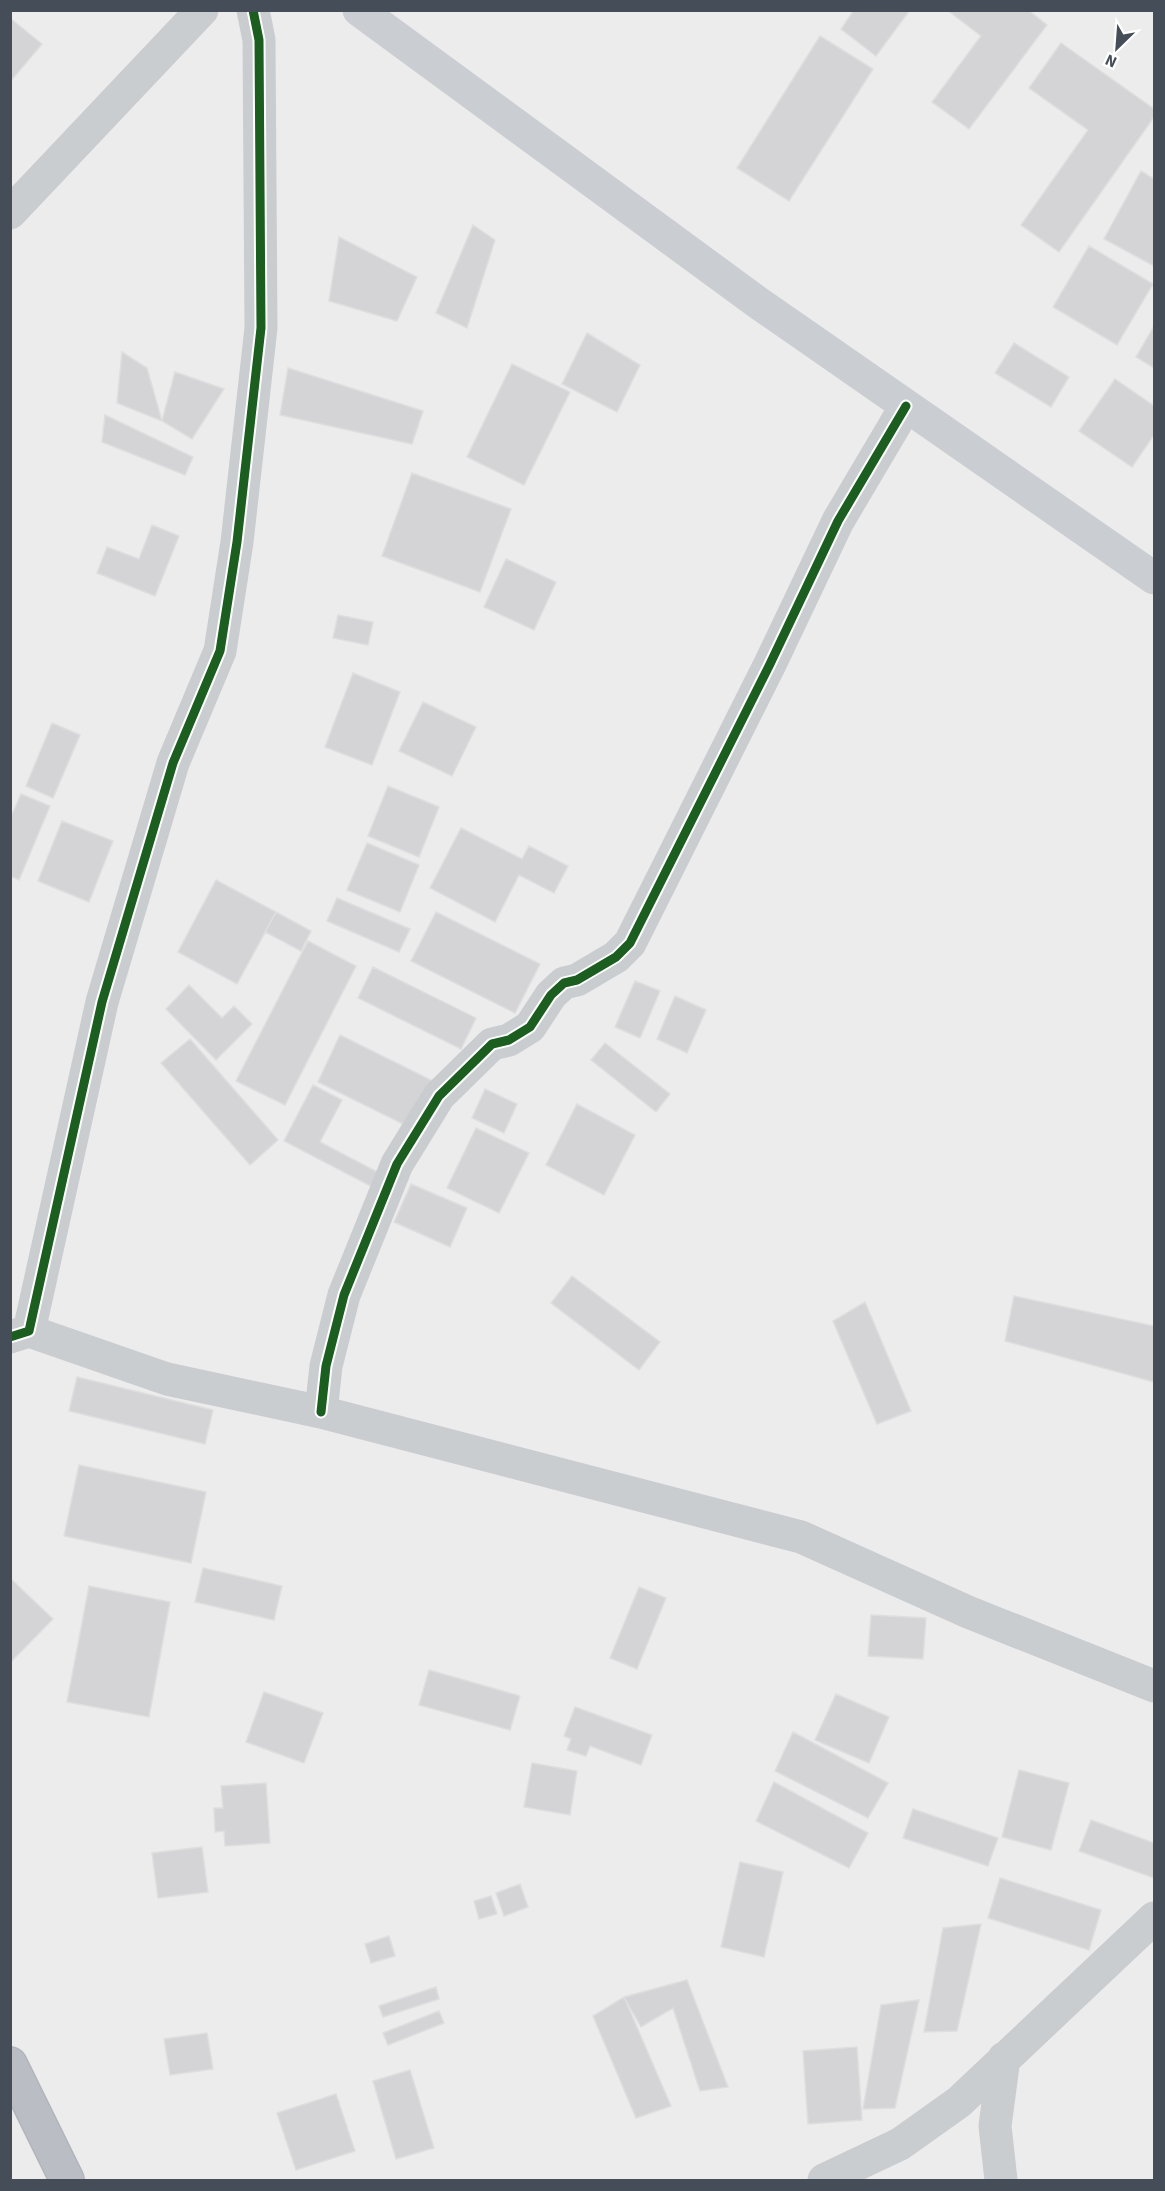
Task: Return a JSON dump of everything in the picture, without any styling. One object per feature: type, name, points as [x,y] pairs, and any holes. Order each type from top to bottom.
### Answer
[{"type":"highway","points":[[10,2064],[67,2181]]},
{"type":"main road","points":[[359,10],[748,295],[1155,578]]},
{"type":"street","points":[[10,213],[202,10]]},
{"type":"street","points":[[253,10],[259,40],[261,328],[237,542],[220,651],[172,763],[102,1002],[20,1334],[167,1379],[321,1412],[801,1537],[968,1612],[1155,1686]]},
{"type":"street","points":[[321,1412],[326,1366],[344,1295],[397,1164],[439,1096],[477,1056],[492,1044],[509,1040],[530,1028],[551,995],[564,983],[577,981],[616,957],[630,943],[760,685],[837,522],[906,406]]},
{"type":"street","points":[[824,2181],[900,2144],[959,2102],[1155,1918]]},
{"type":"street","points":[[1001,2181],[995,2126],[1004,2058]]},
{"type":"building","points":[[854,10],[910,10],[876,56],[841,29]]},
{"type":"building","points":[[947,10],[1028,10],[1047,25],[969,129],[932,102],[981,36]]},
{"type":"building","points":[[10,18],[42,44],[10,82]]},
{"type":"building","points":[[820,36],[873,69],[789,201],[737,168]]},
{"type":"building","points":[[1061,43],[1154,109],[1154,117],[1059,252],[1021,225],[1088,130],[1029,88]]},
{"type":"building","points":[[1141,171],[1154,179],[1154,266],[1104,239]]},
{"type":"building","points":[[473,225],[495,240],[467,328],[436,313]]},
{"type":"building","points":[[339,237],[417,277],[397,321],[329,301]]},
{"type":"building","points":[[1089,246],[1153,284],[1117,345],[1053,307]]},
{"type":"building","points":[[1154,326],[1154,368],[1136,357]]},
{"type":"building","points":[[587,333],[640,365],[617,412],[562,384]]},
{"type":"building","points":[[1014,343],[1069,377],[1051,407],[995,373]]},
{"type":"building","points":[[122,352],[147,368],[162,421],[117,403]]},
{"type":"building","points":[[512,364],[570,392],[524,485],[467,457]]},
{"type":"building","points":[[288,368],[423,411],[412,444],[280,415]]},
{"type":"building","points":[[175,372],[224,389],[192,439],[162,421]]},
{"type":"building","points":[[1115,379],[1154,406],[1154,435],[1132,467],[1079,431]]},
{"type":"building","points":[[105,415],[193,457],[185,475],[102,442]]},
{"type":"building","points":[[412,473],[511,509],[480,592],[382,556]]},
{"type":"building","points":[[152,525],[179,536],[155,596],[97,573],[107,547],[139,559]]},
{"type":"building","points":[[506,559],[556,582],[534,630],[484,607]]},
{"type":"building","points":[[338,615],[373,622],[368,645],[333,638]]},
{"type":"building","points":[[353,673],[400,692],[372,765],[325,747]]},
{"type":"building","points":[[423,702],[476,727],[452,776],[399,751]]},
{"type":"building","points":[[52,723],[80,735],[53,798],[26,786]]},
{"type":"building","points":[[388,786],[439,807],[419,857],[368,836]]},
{"type":"building","points":[[21,794],[50,806],[19,880],[10,876],[10,819]]},
{"type":"building","points":[[62,821],[113,841],[89,902],[38,881]]},
{"type":"building","points":[[461,828],[522,859],[529,846],[568,866],[554,893],[519,875],[495,922],[430,888]]},
{"type":"building","points":[[367,843],[419,865],[400,912],[347,890]]},
{"type":"building","points":[[216,880],[276,912],[237,984],[178,952]]},
{"type":"building","points":[[337,898],[410,929],[399,952],[327,921]]},
{"type":"building","points":[[276,912],[311,931],[301,951],[265,932]]},
{"type":"building","points":[[436,912],[540,964],[515,1013],[411,961]]},
{"type":"building","points":[[308,941],[356,966],[285,1105],[236,1081]]},
{"type":"building","points":[[373,967],[476,1018],[461,1049],[358,998]]},
{"type":"building","points":[[635,981],[660,991],[640,1038],[615,1027]]},
{"type":"building","points":[[189,985],[222,1018],[234,1006],[252,1024],[216,1060],[166,1009]]},
{"type":"building","points":[[675,996],[706,1010],[687,1053],[657,1039]]},
{"type":"building","points":[[340,1035],[437,1083],[415,1130],[318,1082]]},
{"type":"building","points":[[190,1039],[278,1140],[250,1165],[161,1063]]},
{"type":"building","points":[[605,1043],[670,1094],[656,1112],[591,1060]]},
{"type":"building","points":[[313,1085],[342,1100],[320,1142],[389,1178],[382,1192],[284,1141]]},
{"type":"building","points":[[485,1089],[517,1104],[504,1133],[472,1118]]},
{"type":"building","points":[[577,1104],[635,1135],[604,1195],[546,1165]]},
{"type":"building","points":[[476,1128],[529,1153],[499,1213],[447,1188]]},
{"type":"building","points":[[411,1184],[467,1208],[450,1247],[394,1222]]},
{"type":"building","points":[[572,1276],[660,1342],[639,1370],[551,1303]]},
{"type":"building","points":[[1014,1296],[1154,1326],[1154,1382],[1005,1341]]},
{"type":"building","points":[[865,1302],[911,1411],[877,1424],[833,1321]]},
{"type":"building","points":[[77,1377],[213,1410],[205,1444],[69,1411]]},
{"type":"building","points":[[79,1465],[206,1492],[191,1563],[64,1536]]},
{"type":"building","points":[[203,1568],[282,1586],[274,1620],[195,1602]]},
{"type":"building","points":[[10,1578],[53,1619],[10,1663]]},
{"type":"building","points":[[89,1586],[170,1602],[149,1717],[67,1702]]},
{"type":"building","points":[[639,1587],[666,1598],[637,1669],[610,1658]]},
{"type":"building","points":[[871,1615],[926,1618],[923,1659],[868,1656]]},
{"type":"building","points":[[429,1670],[520,1696],[510,1730],[419,1705]]},
{"type":"building","points":[[264,1692],[323,1713],[304,1763],[246,1742]]},
{"type":"building","points":[[836,1694],[889,1717],[869,1763],[815,1740]]},
{"type":"building","points":[[575,1707],[652,1735],[641,1765],[590,1746],[586,1756],[567,1750],[571,1739],[564,1736]]},
{"type":"building","points":[[793,1732],[888,1783],[868,1818],[775,1771]]},
{"type":"building","points":[[532,1763],[577,1771],[570,1815],[524,1807]]},
{"type":"building","points":[[1019,1770],[1069,1783],[1051,1850],[1002,1837]]},
{"type":"building","points":[[774,1782],[868,1833],[849,1868],[756,1821]]},
{"type":"building","points":[[266,1783],[270,1843],[225,1846],[224,1831],[215,1832],[214,1808],[223,1808],[221,1786]]},
{"type":"building","points":[[913,1809],[998,1838],[988,1866],[903,1838]]},
{"type":"building","points":[[1091,1820],[1154,1843],[1154,1878],[1079,1851]]},
{"type":"building","points":[[202,1847],[208,1892],[158,1898],[152,1853]]},
{"type":"building","points":[[740,1862],[783,1872],[764,1957],[721,1947]]},
{"type":"building","points":[[1000,1878],[1101,1910],[1089,1950],[988,1918]]},
{"type":"building","points":[[520,1884],[528,1907],[504,1916],[496,1893]]},
{"type":"building","points":[[491,1896],[497,1914],[479,1919],[474,1901]]},
{"type":"building","points":[[981,1924],[957,2031],[924,2032],[943,1928]]},
{"type":"building","points":[[389,1936],[395,1956],[371,1963],[365,1944]]},
{"type":"building","points":[[687,1980],[728,2087],[700,2091],[673,2008],[641,2027],[624,1997]]},
{"type":"building","points":[[436,1987],[439,1999],[383,2017],[379,2006]]},
{"type":"building","points":[[624,1997],[671,2106],[636,2118],[593,2016]]},
{"type":"building","points":[[919,2000],[895,2108],[863,2109],[881,2005]]},
{"type":"building","points":[[439,2011],[444,2023],[388,2045],[383,2033]]},
{"type":"building","points":[[207,2033],[213,2069],[170,2075],[164,2039]]},
{"type":"building","points":[[857,2047],[862,2120],[808,2124],[803,2051]]},
{"type":"building","points":[[410,2070],[434,2148],[396,2159],[373,2081]]},
{"type":"building","points":[[336,2094],[355,2151],[296,2170],[277,2113]]},
{"type":"cycle path","points":[[10,1337],[29,1331],[102,1002],[173,763],[220,651],[237,542],[261,328],[259,40],[253,10]]},
{"type":"cycle path","points":[[321,1412],[326,1366],[344,1295],[397,1164],[439,1096],[492,1044],[509,1040],[530,1027],[551,995],[564,983],[577,980],[616,957],[630,943],[770,664],[838,521],[906,406]]}]
